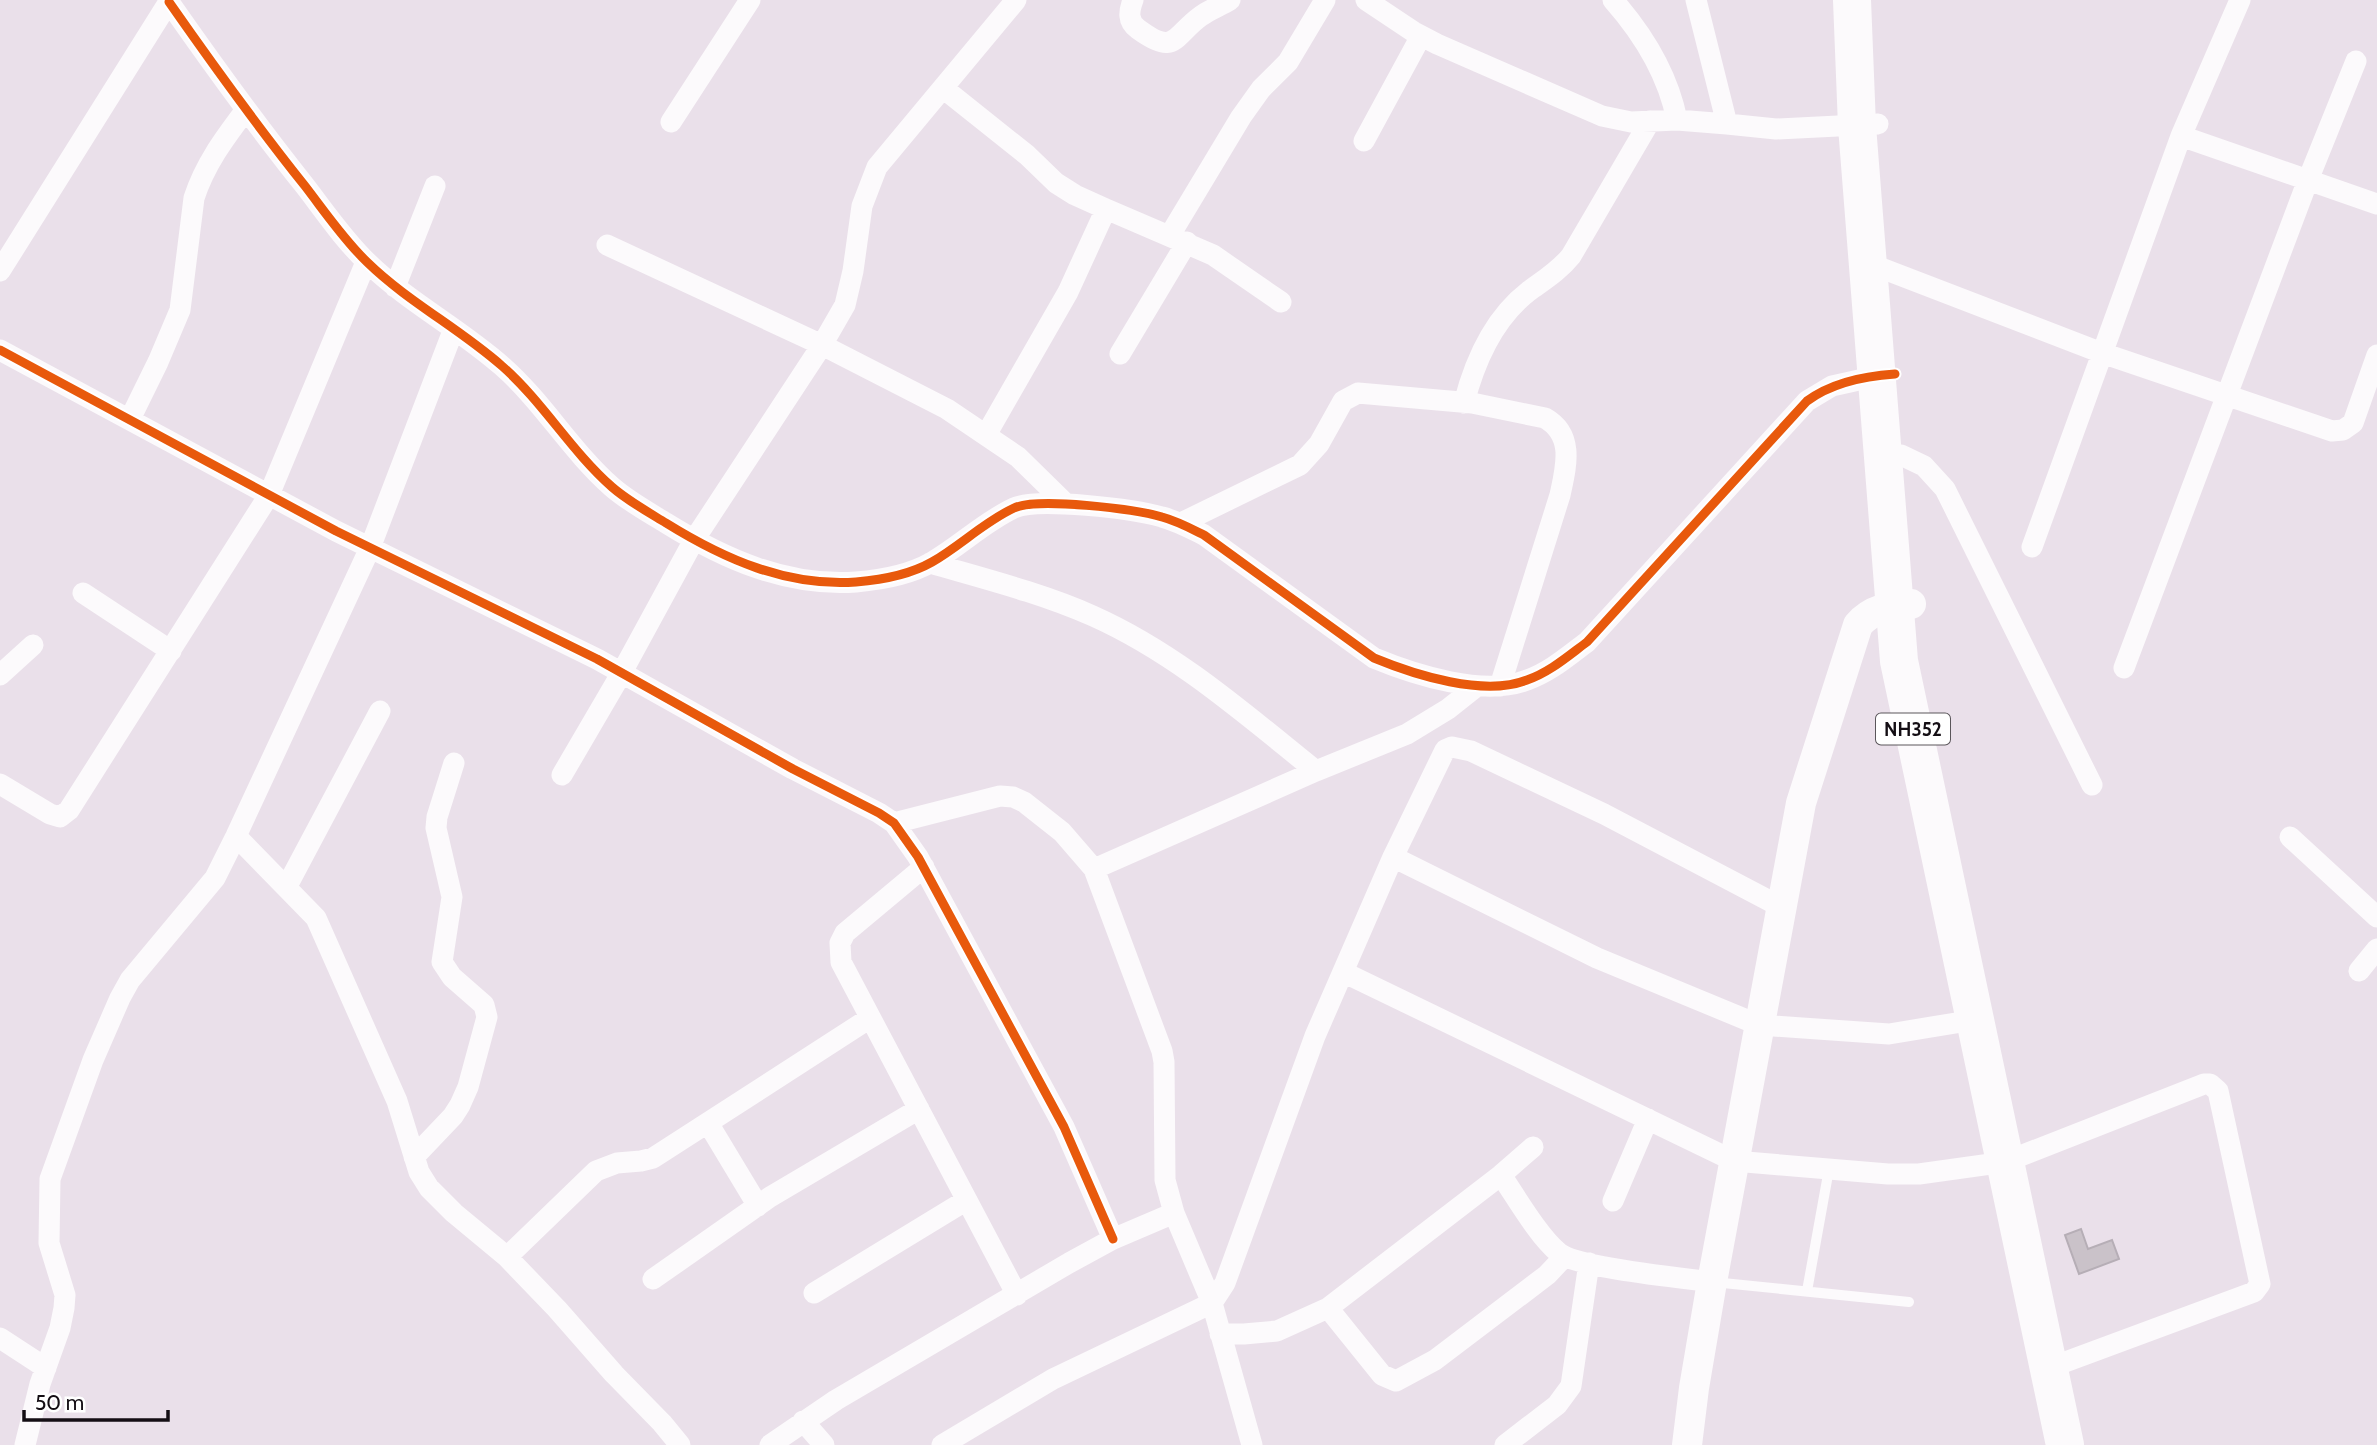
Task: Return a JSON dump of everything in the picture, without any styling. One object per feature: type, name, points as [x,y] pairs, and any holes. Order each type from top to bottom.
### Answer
[{"type":"highway","name":"NH352","points":[[1852,0],[1868,125],[1903,605],[1951,830],[2013,1160],[2058,1365],[2083,1445]]},
{"type":"highway","name":"NH352","points":[[1868,125],[1871,0]]},
{"type":"highway","name":"NH352","points":[[1886,374],[1901,455],[1903,605],[1899,661],[1975,1020],[2013,1160]]},
{"type":"highway","name":"NH352","points":[[2058,1365],[2065,1445]]},
{"type":"street","points":[[671,122],[750,0]]},
{"type":"street","points":[[562,775],[694,540],[822,345],[845,305],[853,271],[862,206],[877,167],[1016,0]]},
{"type":"street","points":[[1133,0],[1129,17],[1132,23],[1163,43],[1177,40],[1203,14],[1230,0]]},
{"type":"street","points":[[1120,354],[1251,101],[1288,62],[1325,0]]},
{"type":"street","points":[[1366,0],[1421,36],[1602,116],[1631,122],[1677,120],[1776,128],[1868,125]]},
{"type":"street","points":[[1613,0],[1626,15],[1657,65],[1669,88],[1677,120]]},
{"type":"street","points":[[1696,0],[1727,124]]},
{"type":"street","points":[[2032,547],[2181,136],[2240,0]]},
{"type":"street","points":[[0,271],[169,1],[245,111],[366,262],[414,303],[501,366],[612,487],[645,511],[694,540],[750,566],[786,577],[826,583],[858,582],[884,578],[930,563],[991,521],[1021,505],[1066,504],[1159,516],[1181,523],[1204,535],[1374,658],[1401,669],[1477,686],[1525,682],[1542,674],[1587,642],[1807,401],[1832,386],[1886,374]]},
{"type":"street","points":[[1364,141],[1421,36]]},
{"type":"street","points":[[2124,668],[2308,180],[2356,61]]},
{"type":"street","points":[[943,88],[1027,155],[1056,183],[1075,195],[1220,258],[1281,302]]},
{"type":"street","points":[[130,419],[180,310],[194,198],[199,181],[217,149],[245,111]]},
{"type":"street","points":[[1464,402],[1483,347],[1496,327],[1518,302],[1571,256],[1650,121]]},
{"type":"street","points":[[2181,136],[2377,204]]},
{"type":"street","points":[[395,286],[435,186]]},
{"type":"street","points":[[986,435],[1068,292],[1107,209]]},
{"type":"street","points":[[607,245],[822,345],[947,409],[1018,457],[1066,504]]},
{"type":"street","points":[[0,784],[50,814],[61,817],[65,814],[270,495],[366,262]]},
{"type":"street","points":[[1878,266],[2102,353],[2332,431],[2349,427],[2357,415],[2377,355]]},
{"type":"street","points":[[25,1445],[60,1328],[65,1295],[49,1243],[48,1193],[53,1167],[93,1060],[120,998],[140,966],[215,878],[236,836],[370,548],[453,331]]},
{"type":"street","points":[[0,350],[370,548],[597,659],[894,823],[923,867],[1065,1127],[1113,1239]]},
{"type":"street","points":[[1181,523],[1300,465],[1320,444],[1336,412],[1349,396],[1367,393],[1464,402],[1545,418],[1554,423],[1564,438],[1566,466],[1560,495],[1500,686]]},
{"type":"street","points":[[1901,455],[1924,466],[1945,489],[2092,785]]},
{"type":"street","points":[[930,563],[1016,588],[1093,616],[1152,647],[1212,688],[1316,771]]},
{"type":"street","points":[[83,593],[171,651]]},
{"type":"street","points":[[1687,1445],[1712,1282],[1801,803],[1853,635],[1864,617],[1903,605]]},
{"type":"street","points":[[0,675],[33,645]]},
{"type":"street","points":[[1094,869],[1407,734],[1448,709],[1477,686]]},
{"type":"street","points":[[287,886],[380,711]]},
{"type":"street","points":[[942,1445],[1053,1380],[1212,1303],[1225,1283],[1315,1037],[1441,754],[1452,747],[1460,748],[1604,814],[1781,907]]},
{"type":"street","points":[[414,1157],[460,1105],[468,1087],[487,1017],[484,1005],[452,977],[443,962],[452,897],[436,828],[454,763]]},
{"type":"street","points":[[894,823],[1000,796],[1013,797],[1024,802],[1062,832],[1094,869],[1162,1051],[1165,1180],[1174,1213],[1212,1303],[1252,1445]]},
{"type":"street","points":[[236,836],[312,912],[319,923],[397,1101],[414,1157],[429,1188],[454,1213],[507,1257],[557,1308],[680,1445]]},
{"type":"street","points":[[2290,837],[2377,917]]},
{"type":"street","points":[[1393,857],[1597,958],[1759,1025],[1889,1034],[1975,1020]]},
{"type":"street","points":[[923,867],[855,923],[840,943],[841,962],[1017,1295]]},
{"type":"street","points":[[2360,971],[2377,949]]},
{"type":"street","points":[[1343,972],[1734,1161],[1919,1174],[2013,1160],[2204,1084],[2210,1084],[2218,1091],[2260,1284],[2254,1292],[2058,1365]]},
{"type":"street","points":[[507,1257],[596,1171],[617,1163],[653,1158],[870,1018]]},
{"type":"street","points":[[653,1279],[758,1206],[919,1109]]},
{"type":"street","points":[[1613,1201],[1648,1119]]},
{"type":"street","points":[[708,1123],[758,1206]]},
{"type":"street","points":[[1220,1334],[1278,1331],[1328,1308],[1501,1175],[1533,1147]]},
{"type":"street","points":[[1501,1175],[1551,1246],[1564,1256],[1589,1263],[1712,1282]]},
{"type":"street","points":[[814,1293],[965,1201]]},
{"type":"street","points":[[770,1445],[803,1421],[1069,1263],[1113,1239],[1174,1213]]},
{"type":"street","points":[[1328,1308],[1382,1375],[1396,1381],[1435,1360],[1546,1275],[1564,1256]]},
{"type":"street","points":[[1505,1445],[1557,1405],[1571,1386],[1589,1263]]},
{"type":"street","points":[[0,1338],[46,1368]]},
{"type":"street","points":[[803,1421],[824,1445]]},
{"type":"lane","points":[[1807,1291],[1829,1168]]},
{"type":"lane","points":[[1712,1282],[1909,1302]]},
{"type":"building","points":[[2081,1229],[2088,1249],[2112,1240],[2119,1259],[2079,1274],[2065,1235]]},
{"type":"cycle path","points":[[169,2],[270,141],[367,262],[399,290],[469,339],[502,366],[531,395],[583,458],[618,492],[710,548],[733,559],[781,575],[805,580],[856,582],[905,573],[932,562],[992,520],[1026,505],[1086,505],[1131,511],[1168,519],[1204,535],[1374,658],[1450,682],[1510,685],[1543,673],[1587,642],[1807,401],[1827,389],[1849,381],[1895,374]]},
{"type":"cycle path","points":[[0,350],[336,531],[597,659],[894,823],[918,857],[1064,1127],[1113,1239]]}]
